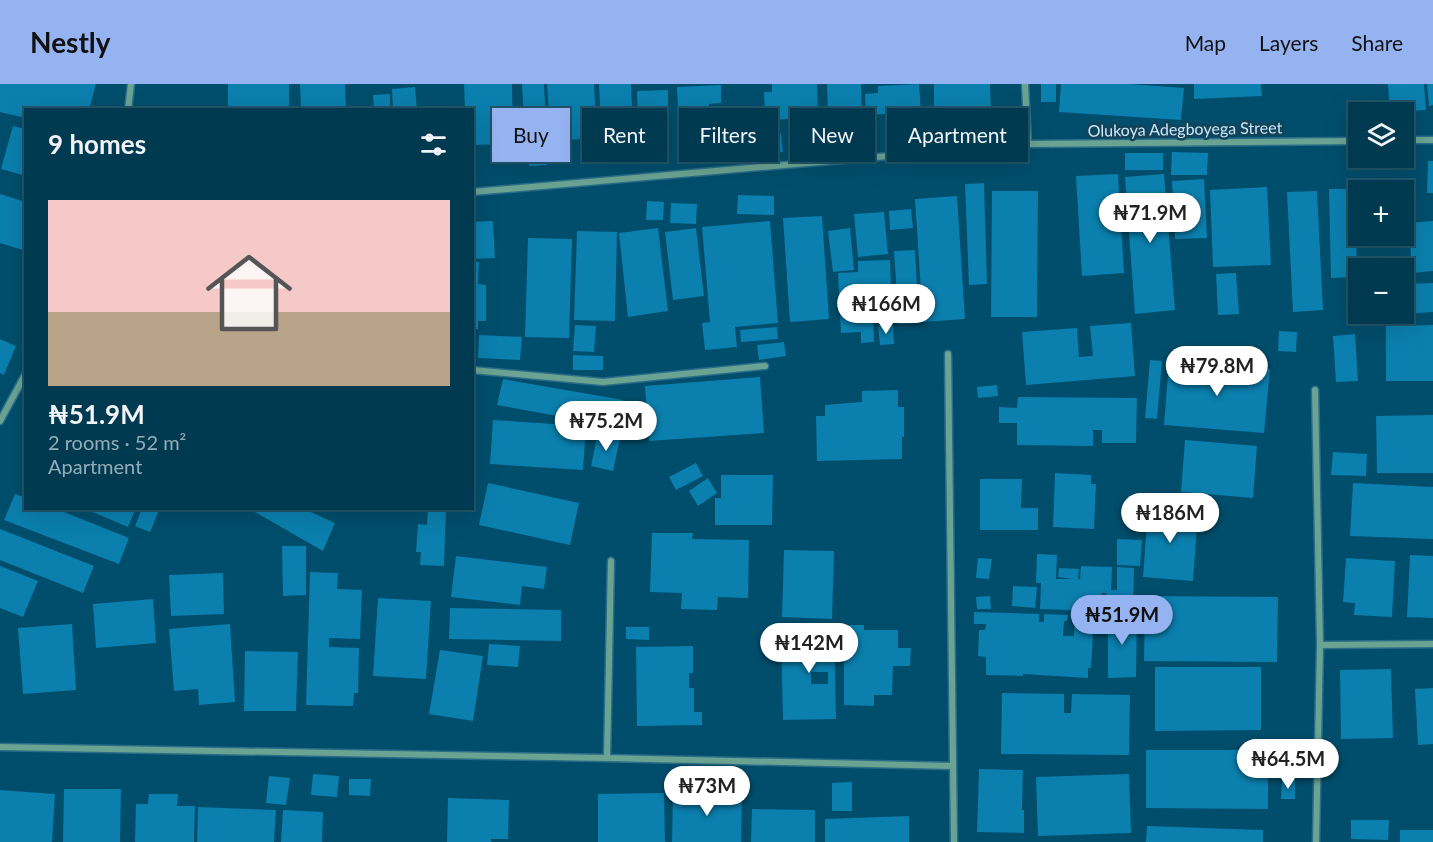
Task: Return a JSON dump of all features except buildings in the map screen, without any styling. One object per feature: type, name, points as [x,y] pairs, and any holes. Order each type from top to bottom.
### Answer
[{"type":"street","points":[[128,108],[131,84]]},
{"type":"street","points":[[1025,84],[1026,108]]},
{"type":"street","points":[[1414,140],[1433,140]]},
{"type":"street","name":"Olukoya Adegboyega Street","points":[[1028,144],[1348,141]]},
{"type":"street","name":"Olukoya Adegboyega Street","points":[[474,192],[887,156]]},
{"type":"street","points":[[948,354],[954,842]]},
{"type":"street","points":[[474,370],[603,382],[765,366]]},
{"type":"street","points":[[0,421],[24,377]]},
{"type":"street","points":[[1315,390],[1320,645],[1316,842]]},
{"type":"street","points":[[607,758],[611,561]]},
{"type":"street","points":[[1320,645],[1433,644]]},
{"type":"street","points":[[0,747],[953,766]]}]
